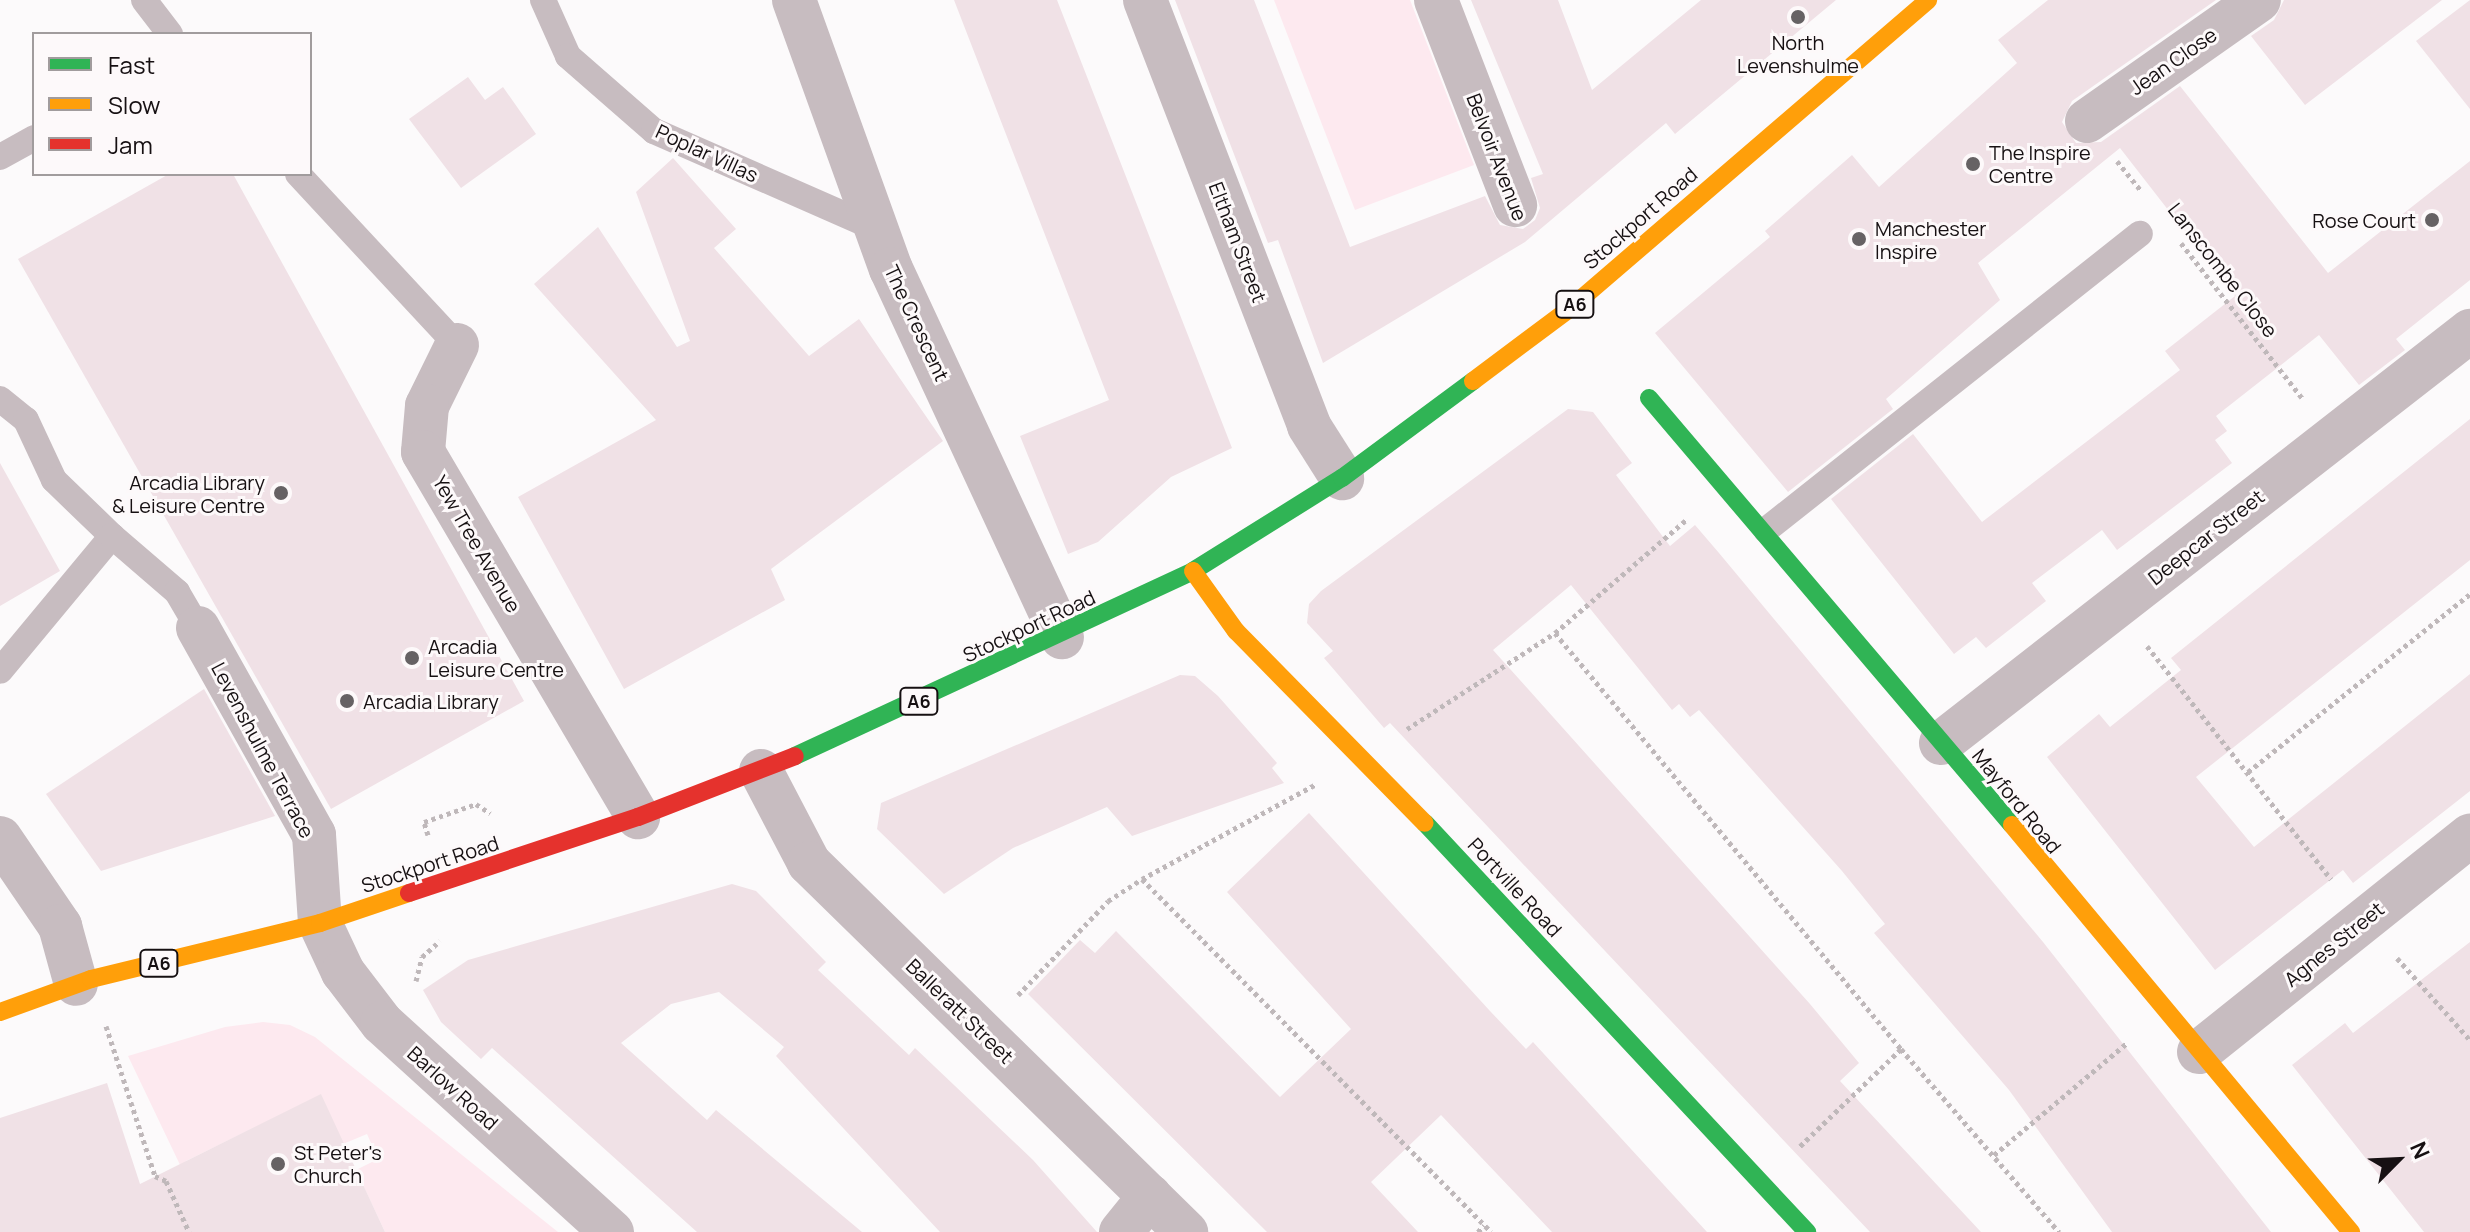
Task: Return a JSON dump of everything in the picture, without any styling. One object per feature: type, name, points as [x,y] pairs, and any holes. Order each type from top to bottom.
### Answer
[{"type":"main road","name":"Stockport Road","points":[[0,1012],[84,982],[320,923],[638,817],[761,771],[1062,637],[1193,571],[1342,478],[1568,310],[1916,4]]},
{"type":"main road","name":"Mayford Road","points":[[1649,398],[1766,530],[2163,1013],[2351,1232]]},
{"type":"main road","name":"Portville Road","points":[[1193,571],[1236,631],[1364,758],[1807,1232]]},
{"type":"street","name":"The Crescent","points":[[794,0],[875,228],[1062,637]]},
{"type":"street","name":"Eltham Street","points":[[1145,0],[1309,426],[1342,478]]},
{"type":"street","name":"Belvoir Avenue","points":[[1436,0],[1515,205]]},
{"type":"street","name":"Jean Close","points":[[2087,121],[2259,0]]},
{"type":"street","name":"Deepcar Street","points":[[1941,743],[2470,331]]},
{"type":"street","name":"Yew Tree Avenue","points":[[457,345],[427,406],[423,452],[638,817]]},
{"type":"street","name":"Levenshulme Terrace","points":[[198,628],[314,835],[320,923]]},
{"type":"street","name":"Balleratt Street","points":[[761,771],[809,863],[1186,1232]]},
{"type":"street","name":"Agnes Street","points":[[2199,1052],[2470,836]]},
{"type":"street","points":[[0,838],[60,926],[84,982]]},
{"type":"street","name":"Barlow Road","points":[[320,923],[343,972],[394,1034],[612,1232]]},
{"type":"street","points":[[1121,1232],[1150,1196]]},
{"type":"lane","points":[[144,0],[168,32]]},
{"type":"lane","name":"Poplar Villas","points":[[543,0],[568,56],[654,131],[875,228]]},
{"type":"lane","points":[[0,157],[32,139]]},
{"type":"lane","points":[[300,176],[457,345]]},
{"type":"lane","points":[[1766,530],[2140,234]]},
{"type":"lane","points":[[0,399],[26,420],[54,480],[177,592],[198,628]]},
{"type":"lane","points":[[0,671],[112,536]]},
{"type":"path","name":"Lanscombe Close","points":[[2087,121],[2151,205]]},
{"type":"path","name":"Lanscombe Close","points":[[2171,229],[2333,438]]},
{"type":"path","points":[[982,1032],[1108,901],[1142,879],[1364,758],[1555,633],[1724,486]]},
{"type":"path","points":[[2248,772],[2470,594]]},
{"type":"path","points":[[2116,607],[2363,920],[2470,1040]]},
{"type":"path","points":[[1555,633],[1901,1049],[2059,1232]]},
{"type":"path","points":[[424,822],[476,804],[498,819]]},
{"type":"path","points":[[1142,879],[1491,1232]]},
{"type":"path","points":[[394,1034],[418,1002],[422,957],[448,938]]},
{"type":"path","points":[[84,982],[155,1176],[166,1181],[189,1232]]},
{"type":"path","points":[[1994,1155],[2163,1013]]},
{"type":"path","points":[[1762,1183],[1901,1049]]},
{"type":"path","points":[[1478,1232],[1484,1225]]},
{"type":"shaded area","points":[[1274,0],[1410,0],[1474,165],[1355,210]]},
{"type":"shaded area","points":[[263,1022],[290,1025],[315,1037],[558,1232],[385,1232],[356,1170],[378,1159],[367,1134],[343,1144],[321,1095],[186,1161],[182,1169],[128,1056],[225,1027]]},
{"type":"building","points":[[954,0],[1057,0],[1232,448],[1171,477],[1098,542],[1068,554],[1020,436],[1109,400]]},
{"type":"building","points":[[1175,0],[1254,0],[1350,247],[1485,196],[1500,225],[1523,229],[1535,220],[1540,208],[1531,178],[1543,174],[1471,0],[1558,0],[1592,90],[1701,0],[1836,0],[1675,134],[1666,123],[1525,242],[1323,363],[1278,240],[1268,243]]},
{"type":"building","points":[[2048,0],[2216,0],[2072,101],[2062,122],[2076,143],[2101,142],[2180,86],[2328,273],[2470,161],[2470,280],[2396,339],[2405,350],[2359,385],[2319,335],[2216,416],[2227,431],[2215,440],[2232,463],[2117,550],[2102,530],[2032,583],[2046,601],[1986,648],[1976,637],[1954,654],[1831,499],[1913,434],[1982,522],[2180,370],[2165,351],[2235,296],[2120,148],[1978,263],[2000,300],[1886,399],[1893,409],[1788,492],[1655,333],[1770,237],[1765,231],[1852,155],[1879,187],[2017,63],[1998,40]]},
{"type":"building","points":[[2284,0],[2442,0],[2305,105],[2251,36],[2274,20]]},
{"type":"building","points":[[2470,0],[2470,109],[2416,41]]},
{"type":"building","points":[[468,77],[485,100],[503,87],[536,134],[461,188],[409,119]]},
{"type":"building","points":[[673,158],[736,229],[714,248],[809,356],[859,319],[943,441],[771,569],[785,600],[624,689],[518,497],[656,420],[534,284],[598,227],[677,347],[690,341],[636,192]]},
{"type":"building","name":"Arcadia Library & Leisure Centre","points":[[165,176],[234,176],[524,701],[331,809],[18,259]]},
{"type":"building","points":[[1568,409],[1593,412],[1632,463],[1616,475],[1670,546],[1695,525],[1719,553],[2043,942],[2271,1232],[2112,1232],[2009,1090],[1874,933],[1885,924],[1842,871],[1699,710],[1690,717],[1679,704],[1672,710],[1571,585],[1493,650],[1810,1004],[1859,1063],[1840,1081],[1981,1232],[1870,1232],[1390,723],[1384,728],[1324,658],[1333,651],[1307,623],[1309,604],[1321,591]]},
{"type":"building","points":[[2470,419],[2470,560],[2196,777],[2254,847],[2470,674],[2470,791],[2353,883],[2343,870],[2215,970],[2047,757],[2099,714],[2110,727],[2181,670],[2171,658]]},
{"type":"building","points":[[0,463],[60,571],[0,606]]},
{"type":"building","points":[[1180,675],[1195,676],[1218,696],[1277,763],[1272,768],[1284,783],[1132,836],[1107,807],[1013,848],[944,894],[877,829],[881,803]]},
{"type":"building","points":[[204,689],[275,816],[101,871],[46,794]]},
{"type":"building","points":[[1309,813],[1526,1049],[1533,1042],[1707,1232],[1552,1232],[1441,1115],[1371,1182],[1418,1232],[1267,1232],[1028,994],[1080,940],[1095,953],[1116,931],[1280,1097],[1351,1029],[1227,892]]},
{"type":"building","points":[[732,884],[756,891],[826,962],[818,970],[909,1055],[915,1048],[1033,1160],[1097,1232],[940,1232],[776,1056],[784,1047],[719,992],[671,1004],[621,1043],[707,1120],[716,1110],[862,1232],[697,1232],[492,1048],[481,1059],[441,1022],[423,990],[468,960]]},
{"type":"building","points":[[2470,942],[2470,1232],[2424,1232],[2292,1065],[2345,1023],[2353,1033]]},
{"type":"building","points":[[107,1083],[140,1184],[321,1094],[385,1232],[0,1232],[0,1118]]},
{"type":"traffic: fast","points":[[795,756],[1193,571],[1342,478],[1473,381]]},
{"type":"traffic: fast","points":[[1649,398],[2012,825]]},
{"type":"traffic: fast","points":[[1425,823],[1807,1232]]},
{"type":"traffic: slow","points":[[1473,381],[1568,310],[1928,0]]},
{"type":"traffic: slow","points":[[1193,571],[1236,631],[1425,823]]},
{"type":"traffic: slow","points":[[2012,825],[2351,1232]]},
{"type":"traffic: slow","points":[[0,1012],[91,979],[320,923],[409,893]]},
{"type":"traffic: jam","points":[[409,893],[638,817],[795,756]]},
{"type":"place","name":"North Levenshulme","points":[[1798,17]]},
{"type":"place","name":"The Inspire Centre","points":[[1973,164]]},
{"type":"place","name":"Rose Court","points":[[2432,220]]},
{"type":"place","name":"Manchester Inspire","points":[[1859,239]]},
{"type":"place","name":"Arcadia Library & Leisure Centre","points":[[281,493]]},
{"type":"place","name":"Arcadia Leisure Centre","points":[[412,658]]},
{"type":"place","name":"Arcadia Library","points":[[347,701]]},
{"type":"place","name":"St Peter's Church","points":[[278,1164]]}]
